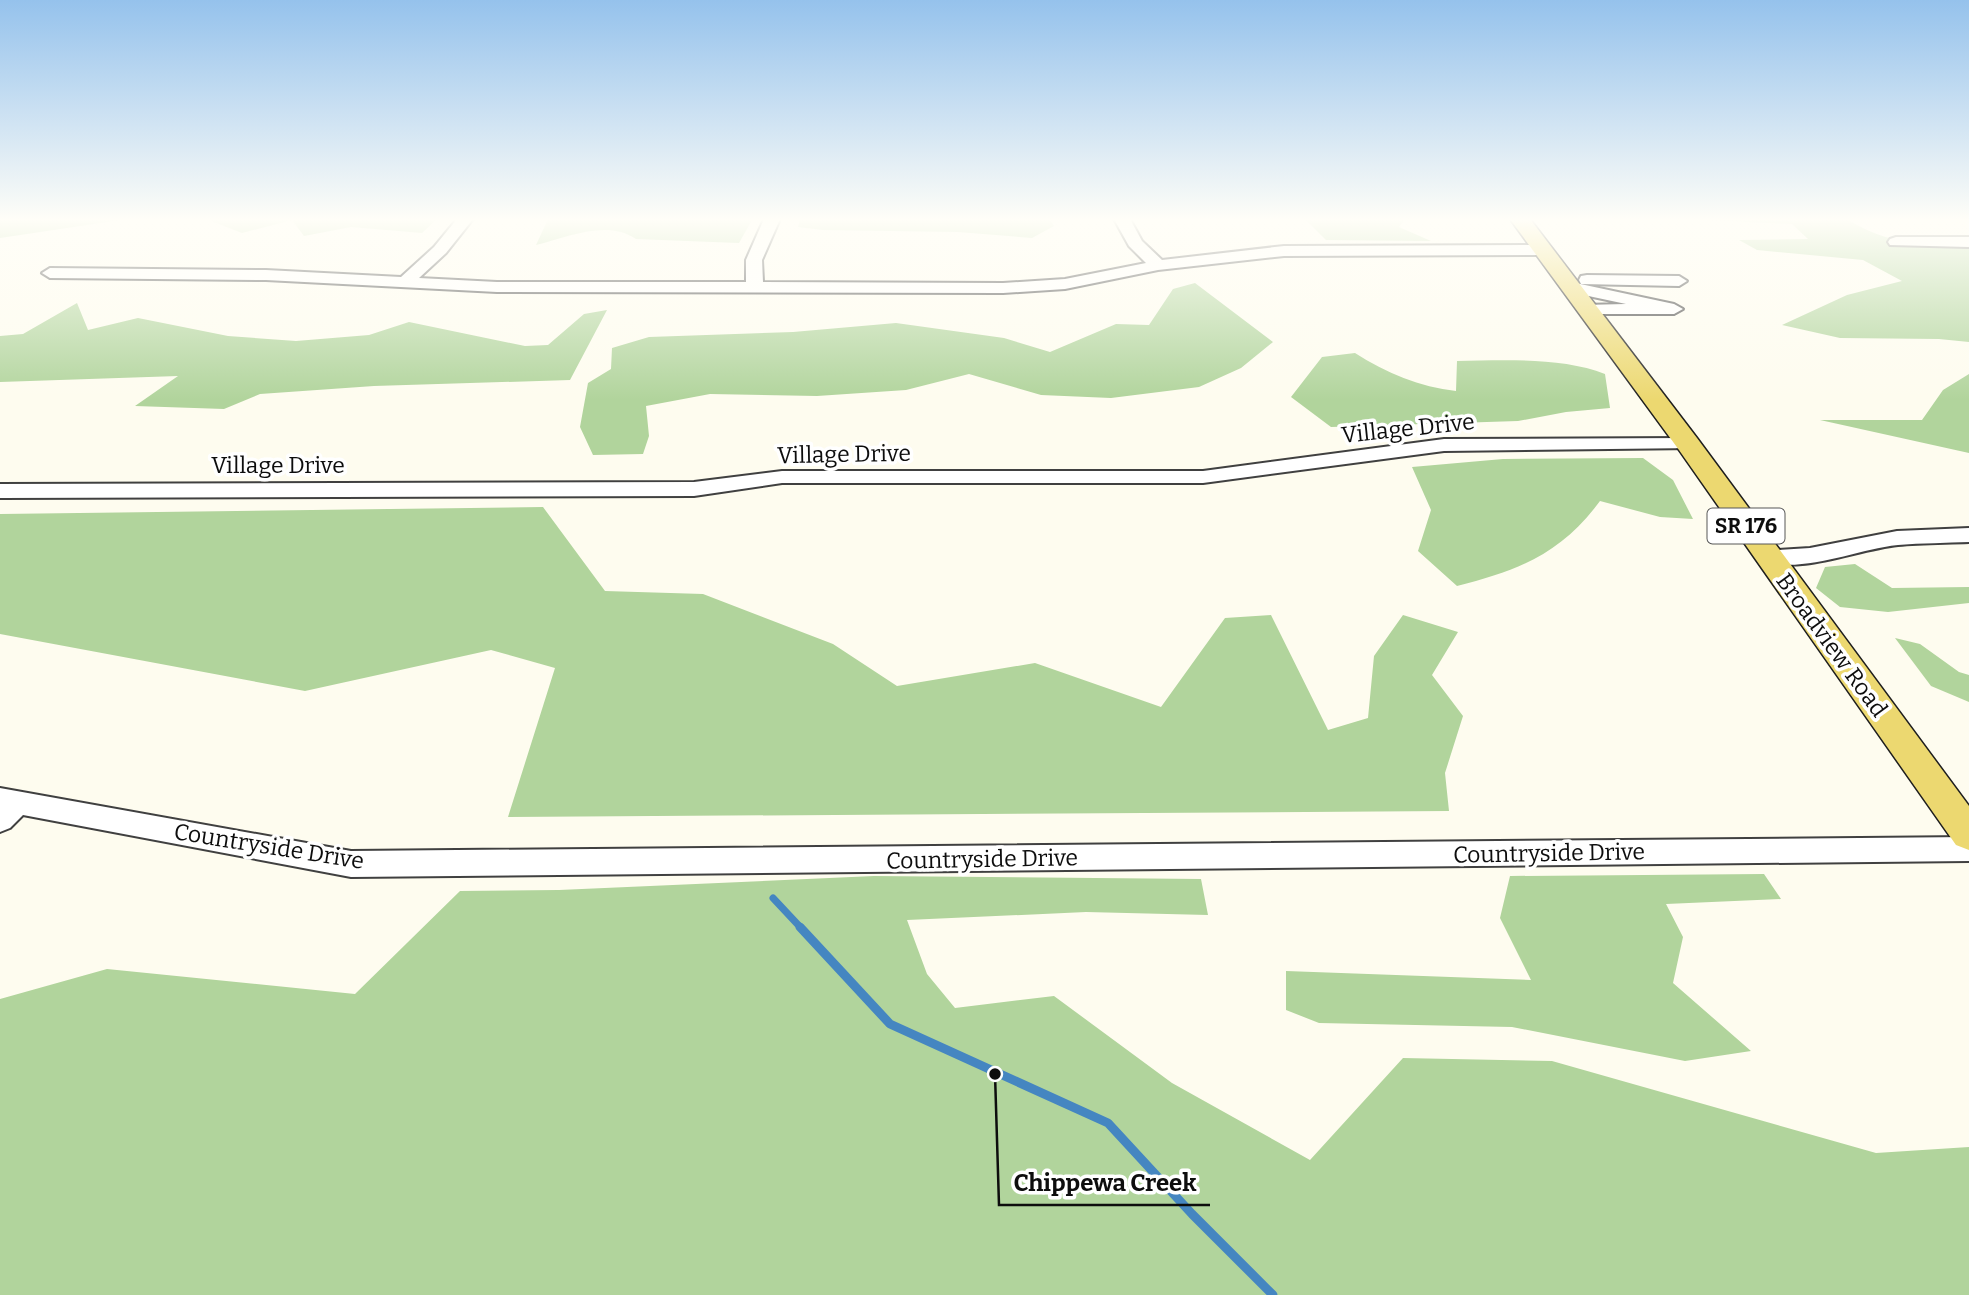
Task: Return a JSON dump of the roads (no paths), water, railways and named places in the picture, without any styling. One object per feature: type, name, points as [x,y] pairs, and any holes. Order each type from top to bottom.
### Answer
[{"type":"main road","name":"Broadview Road","points":[[1566,279],[1688,443],[1969,834]]},
{"type":"street","points":[[369,279],[497,287],[755,288],[1003,288],[1065,284],[1087,279]]},
{"type":"street","points":[[755,279],[755,288]]},
{"type":"street","points":[[1575,292],[1679,281]]},
{"type":"street","name":"Village Drive","points":[[0,491],[680,489],[782,477],[1203,477],[1444,445],[1688,443]]},
{"type":"street","points":[[1767,556],[1810,556],[1897,538],[1969,535]]},
{"type":"street","name":"Countryside Drive","points":[[6,807],[351,863],[1969,849]]},
{"type":"waterway","points":[[773,898],[802,929]]},
{"type":"waterway","points":[[800,927],[890,1024],[1108,1123],[1192,1214],[1273,1295]]},
{"type":"place","name":"Chippewa Creek","points":[[995,1074]]}]
